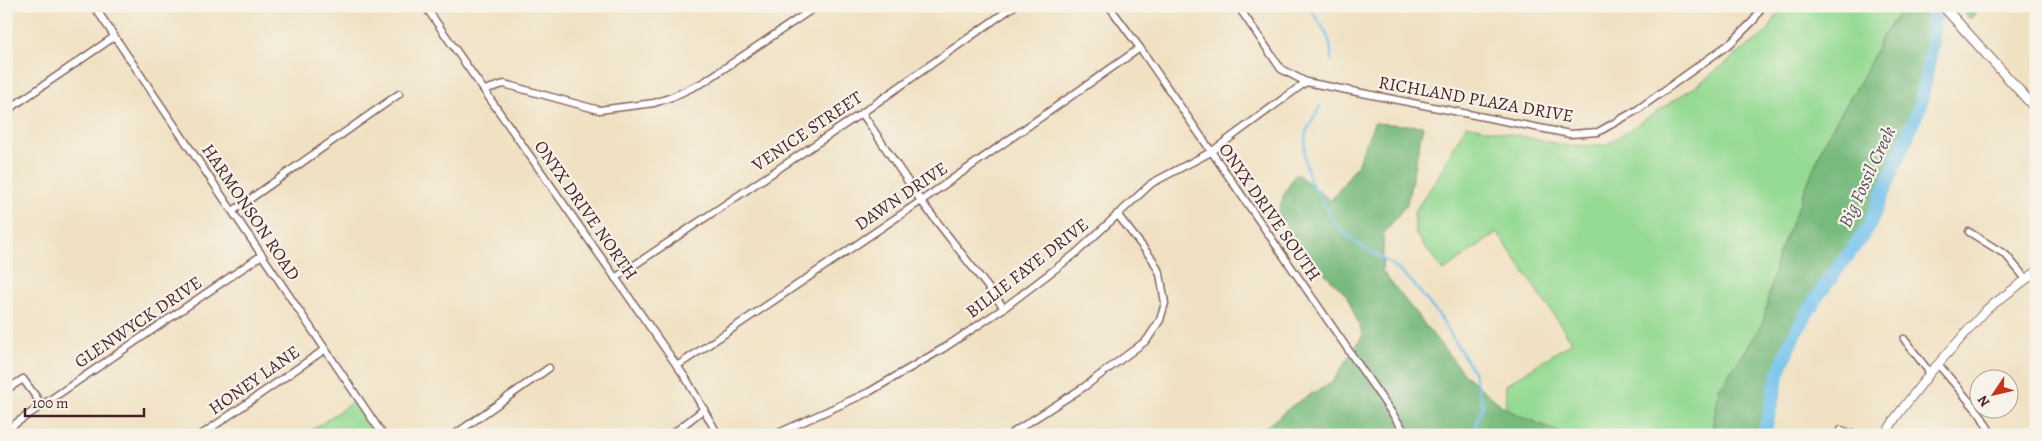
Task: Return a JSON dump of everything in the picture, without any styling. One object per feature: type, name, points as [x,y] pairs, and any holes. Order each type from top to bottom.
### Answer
[{"type":"main road","points":[[1943,6],[2036,109]]},
{"type":"street","name":"HARMONSON ROAD","points":[[94,6],[383,435]]},
{"type":"street","name":"ONYX DRIVE NORTH","points":[[425,6],[677,366],[718,435]]},
{"type":"street","points":[[484,90],[504,84],[599,110],[654,103],[704,82],[817,6]]},
{"type":"street","name":"VENICE STREET","points":[[615,278],[862,113],[1014,6]]},
{"type":"street","name":"ONYX DRIVE SOUTH","points":[[1109,6],[1407,435]]},
{"type":"street","name":"RICHLAND PLAZA DRIVE","points":[[1238,6],[1281,69],[1306,82],[1570,134],[1598,132],[1638,110],[1732,42],[1754,20],[1762,6]]},
{"type":"street","points":[[6,111],[114,37]]},
{"type":"street","name":"DAWN DRIVE","points":[[677,366],[920,201],[1140,48]]},
{"type":"street","name":"BILLIE FAYE DRIVE","points":[[774,435],[869,392],[924,360],[1004,308],[1074,254],[1152,183],[1211,152],[1306,82]]},
{"type":"street","points":[[233,211],[399,94]]},
{"type":"street","points":[[862,113],[920,201],[1004,308]]},
{"type":"street","points":[[1009,435],[1084,387],[1147,340],[1160,320],[1165,303],[1160,274],[1153,260],[1117,214]]},
{"type":"street","points":[[1969,232],[2006,255],[2026,279]]},
{"type":"street","name":"GLENWYCK DRIVE","points":[[6,430],[262,255]]},
{"type":"street","points":[[1885,435],[1896,417],[1930,373],[1986,309],[2036,272]]},
{"type":"street","points":[[1904,340],[1930,373]]},
{"type":"street","name":"HONEY LANE","points":[[201,435],[324,350]]},
{"type":"street","points":[[1938,364],[1980,414],[1992,435]]},
{"type":"street","points":[[454,435],[548,368]]},
{"type":"street","points":[[6,390],[23,379],[42,405]]},
{"type":"street","points":[[671,435],[704,409]]},
{"type":"street","points":[[1841,430],[1855,435]]},
{"type":"green space","points":[[1782,6],[1904,6],[1882,37],[1863,77],[1827,136],[1778,256],[1762,326],[1720,388],[1711,435],[1564,435],[1506,409],[1506,385],[1572,342],[1497,232],[1444,271],[1416,235],[1414,212],[1435,182],[1466,125],[1568,146],[1606,145],[1693,88],[1767,32]]},
{"type":"green space","points":[[1904,6],[1918,6],[1933,21],[1920,106],[1868,228],[1818,295],[1793,337],[1779,371],[1764,435],[1711,435],[1720,388],[1762,326],[1778,256],[1827,136],[1863,77],[1882,37]]},
{"type":"green space","points":[[1958,6],[1983,6],[1970,19]]},
{"type":"green space","points":[[1374,123],[1423,126],[1407,204],[1384,233],[1382,271],[1465,375],[1506,409],[1564,435],[1256,435],[1293,405],[1333,381],[1363,335],[1347,296],[1308,257],[1278,214],[1284,194],[1296,173],[1331,201],[1357,165]]},
{"type":"green space","points":[[354,401],[377,435],[305,435]]},
{"type":"waterway","points":[[1308,6],[1322,25],[1328,38],[1331,60]]},
{"type":"waterway","name":"Big Fossil Creek","points":[[1764,435],[1779,371],[1793,337],[1818,295],[1868,228],[1920,106],[1933,41],[1933,21],[1941,6]]},
{"type":"waterway","points":[[1320,106],[1306,132],[1304,157],[1310,181],[1338,227],[1362,247],[1393,265],[1412,282],[1440,317],[1473,371],[1483,405],[1472,435]]}]
